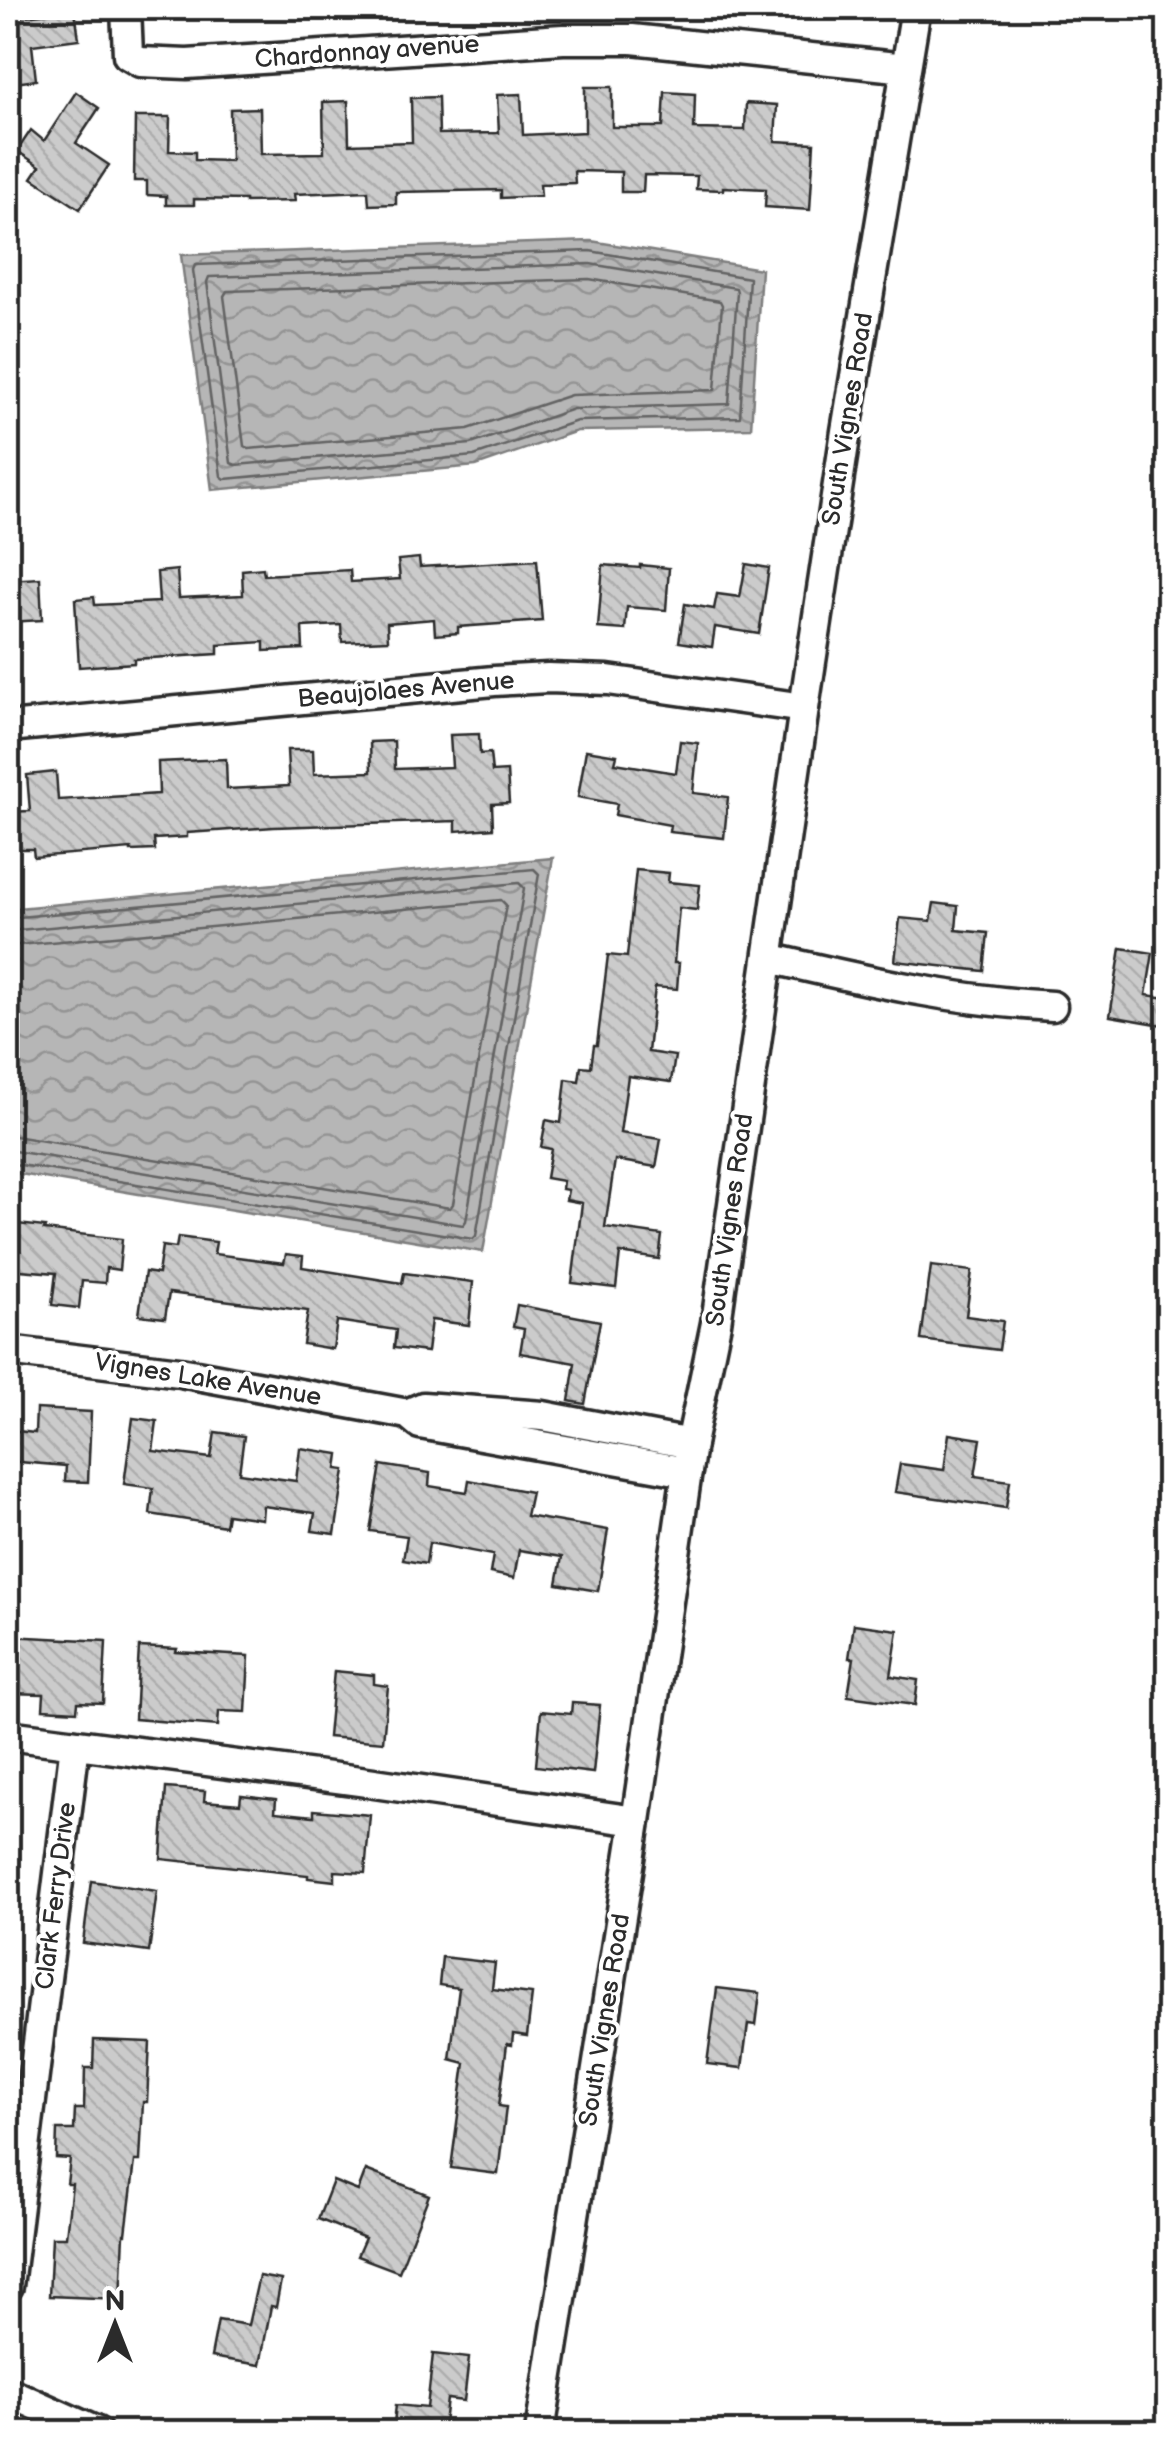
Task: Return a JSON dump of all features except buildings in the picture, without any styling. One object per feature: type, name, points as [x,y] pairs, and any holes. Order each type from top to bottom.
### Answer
[{"type":"street","name":"Chardonnay avenue","points":[[126,8],[128,55],[140,62],[187,64],[564,39],[632,39],[906,68]]},
{"type":"street","name":"South Vignes Road","points":[[540,2432],[689,1458],[716,1322],[846,431],[916,8]]},
{"type":"street","name":"Beaujolaes Avenue","points":[[8,726],[548,678],[628,682],[804,708]]},
{"type":"street","points":[[768,958],[922,992],[1052,1006]]},
{"type":"street","name":"Vignes Lake Avenue","points":[[8,1351],[180,1372],[408,1414],[420,1424],[689,1458]]},
{"type":"street","points":[[8,1735],[636,1821]]},
{"type":"street","name":"Clark Ferry Drive","points":[[8,2286],[76,1744]]},
{"type":"street","points":[[8,2392],[89,2431]]},
{"type":"water","points":[[591,241],[761,269],[751,428],[577,431],[476,466],[212,490],[181,255]]},
{"type":"water","points":[[553,858],[483,1252],[8,1172],[8,909]]}]
